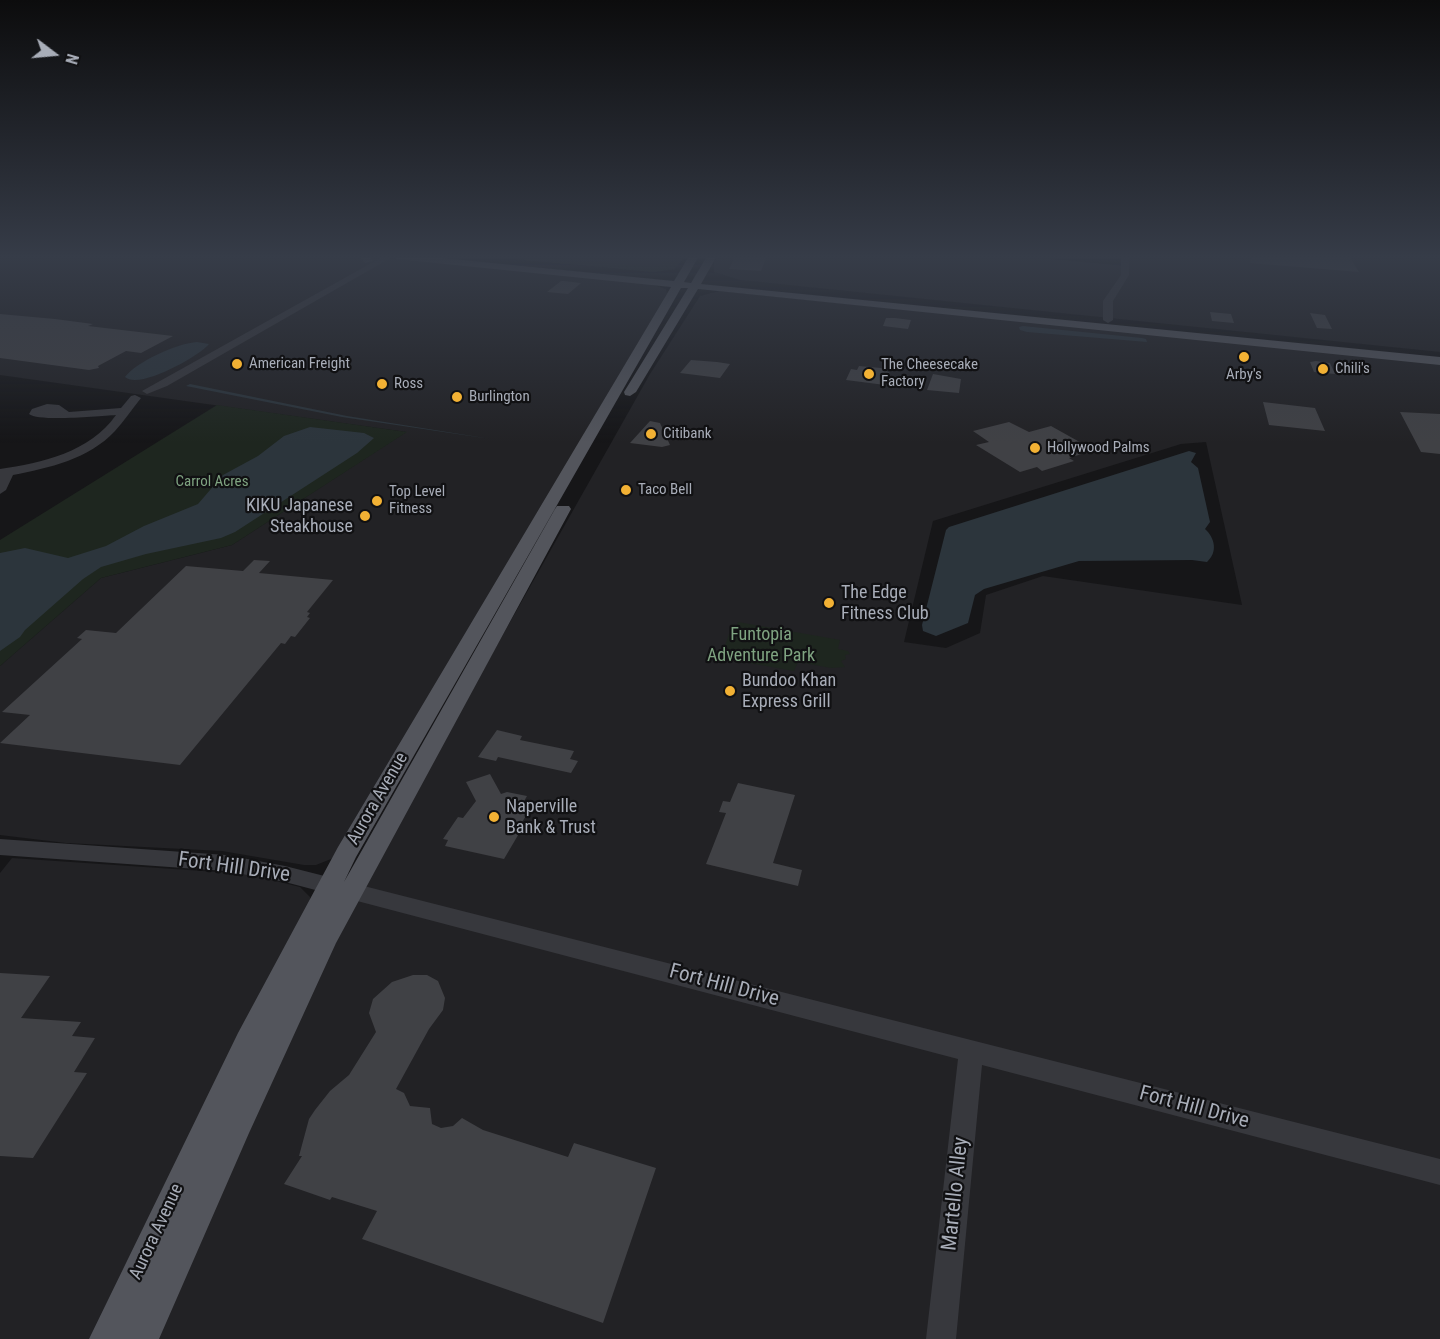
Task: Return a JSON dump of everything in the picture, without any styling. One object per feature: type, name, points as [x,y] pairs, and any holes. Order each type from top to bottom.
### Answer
[{"type":"main road","name":"Aurora Avenue","points":[[141,1339],[340,888],[410,743],[578,459],[657,318]]},
{"type":"main road","name":"Aurora Avenue","points":[[107,1339],[248,1042],[624,401],[676,318]]},
{"type":"main road","points":[[1050,318],[1440,361]]},
{"type":"main road","points":[[1094,318],[1440,353]]},
{"type":"street","points":[[271,318],[157,382],[147,391],[279,318]]},
{"type":"street","points":[[0,490],[4,472],[54,461],[88,446],[111,430],[122,411],[135,398]]},
{"type":"street","points":[[56,413],[69,415],[122,411]]},
{"type":"street","name":"Fort Hill Drive","points":[[0,847],[226,863],[262,868],[1440,1172]]},
{"type":"street","name":"Martello Alley","points":[[941,1339],[971,1050]]},
{"type":"shaded area","points":[[0,318],[652,318],[585,432],[575,456],[338,853],[331,859],[316,865],[222,851],[66,843],[0,835],[0,666],[101,578],[232,545],[406,432],[0,375]]},
{"type":"shaded area","points":[[686,318],[994,318],[1440,363],[1440,1339],[156,1339],[274,1070],[373,865],[650,374]],"holes":[[[1206,442],[1242,605],[1043,576],[986,595],[980,633],[946,648],[904,642],[933,521],[1181,444]]]},
{"type":"shaded area","points":[[1114,318],[1440,318],[1440,352]]},
{"type":"shaded area","points":[[1019,327],[1142,338],[1147,342],[1027,332],[1020,330]]},
{"type":"shaded area","points":[[197,342],[209,344],[181,364],[155,376],[132,380],[125,377],[138,365],[158,354]]},
{"type":"shaded area","points":[[190,384],[347,416],[491,439],[342,417],[186,386]]},
{"type":"shaded area","points":[[310,427],[364,433],[374,438],[357,453],[235,532],[221,538],[146,554],[101,567],[83,579],[20,637],[0,651],[0,553],[25,548],[68,558],[106,546],[144,526],[198,504],[223,475],[258,456],[284,436]]},
{"type":"shaded area","points":[[1189,451],[1196,453],[1191,462],[1198,468],[1210,522],[1205,529],[1214,545],[1213,554],[1207,562],[1192,560],[1079,561],[984,589],[975,595],[968,623],[936,636],[923,631],[922,625],[946,530],[949,527]]},
{"type":"shaded area","points":[[12,858],[247,874],[300,887],[310,897],[310,902],[93,1339],[0,1339],[0,873]]},
{"type":"green space","name":"Carrol Acres","points":[[217,405],[407,432],[232,545],[101,578],[0,666],[0,540]]},
{"type":"green space","name":"Funtopia Adventure Park","points":[[738,622],[840,640],[838,649],[848,651],[850,654],[845,655],[846,659],[841,661],[845,667],[831,668],[798,662],[794,671],[721,658],[729,634],[734,631]]},
{"type":"building","points":[[0,318],[55,319],[93,324],[88,326],[173,336],[141,353],[126,351],[98,366],[99,368],[89,370],[0,358]]},
{"type":"building","points":[[886,318],[911,320],[908,329],[883,326]]},
{"type":"building","points":[[1211,318],[1232,318],[1234,323],[1212,321]]},
{"type":"building","points":[[1313,318],[1327,318],[1332,329],[1317,328]]},
{"type":"building","points":[[691,360],[730,364],[720,378],[680,373]]},
{"type":"building","name":"Chili's","points":[[1310,362],[1330,363],[1335,374],[1314,372]]},
{"type":"building","name":"The Cheesecake Factory","points":[[859,366],[881,368],[890,373],[885,385],[846,380],[851,369],[857,370]]},
{"type":"building","points":[[933,374],[961,379],[959,393],[927,390]]},
{"type":"building","points":[[1263,402],[1315,408],[1325,431],[1269,425]]},
{"type":"building","points":[[1400,412],[1440,414],[1440,454],[1421,452]]},
{"type":"building","name":"Citibank","points":[[650,421],[660,423],[670,445],[662,447],[630,443]]},
{"type":"building","name":"Hollywood Palms","points":[[1009,422],[1029,432],[1051,426],[1094,450],[1069,458],[1074,461],[1042,471],[1037,467],[1020,472],[976,445],[989,442],[973,431]]},
{"type":"building","points":[[254,560],[270,561],[259,573],[333,580],[307,612],[310,613],[307,617],[310,618],[295,637],[291,636],[285,644],[281,643],[180,765],[0,743],[30,715],[2,712],[82,639],[77,638],[86,630],[116,633],[186,566],[243,571]]},
{"type":"building","points":[[497,730],[522,736],[520,740],[574,751],[570,759],[578,761],[571,773],[498,757],[496,761],[478,757]]},
{"type":"building","name":"Naperville Bank & Trust","points":[[490,774],[501,794],[507,792],[527,796],[518,812],[527,814],[521,824],[524,825],[504,859],[445,846],[448,840],[443,839],[458,817],[463,818],[476,801],[466,782]]},
{"type":"building","points":[[738,783],[795,795],[773,863],[802,870],[798,886],[706,864],[726,813],[719,812],[723,801],[730,802]]},
{"type":"building","points":[[0,973],[50,976],[21,1018],[81,1022],[72,1036],[95,1038],[74,1072],[87,1073],[33,1158],[0,1156]]},
{"type":"building","points":[[413,975],[427,975],[438,981],[445,998],[443,1010],[429,1029],[396,1089],[404,1093],[410,1106],[430,1108],[432,1124],[441,1128],[453,1126],[462,1118],[483,1130],[568,1157],[574,1143],[656,1168],[603,1323],[362,1239],[377,1211],[332,1197],[330,1200],[284,1184],[302,1156],[299,1156],[309,1119],[330,1091],[349,1075],[376,1032],[369,1013],[373,999],[392,982]]},
{"type":"place","name":"Arby's","points":[[1244,357]]},
{"type":"place","name":"American Freight","points":[[237,364]]},
{"type":"place","name":"Chili's","points":[[1323,369]]},
{"type":"place","name":"The Cheesecake Factory","points":[[869,374]]},
{"type":"place","name":"Ross","points":[[382,384]]},
{"type":"place","name":"Burlington","points":[[457,397]]},
{"type":"place","name":"Citibank","points":[[651,434]]},
{"type":"place","name":"Hollywood Palms","points":[[1035,448]]},
{"type":"place","name":"Taco Bell","points":[[626,490]]},
{"type":"place","name":"Top Level Fitness","points":[[377,501]]},
{"type":"place","name":"KIKU Japanese Steakhouse","points":[[365,516]]},
{"type":"place","name":"The Edge Fitness Club","points":[[829,603]]},
{"type":"place","name":"Bundoo Khan Express Grill","points":[[730,691]]},
{"type":"place","name":"Naperville Bank & Trust","points":[[494,817]]}]
